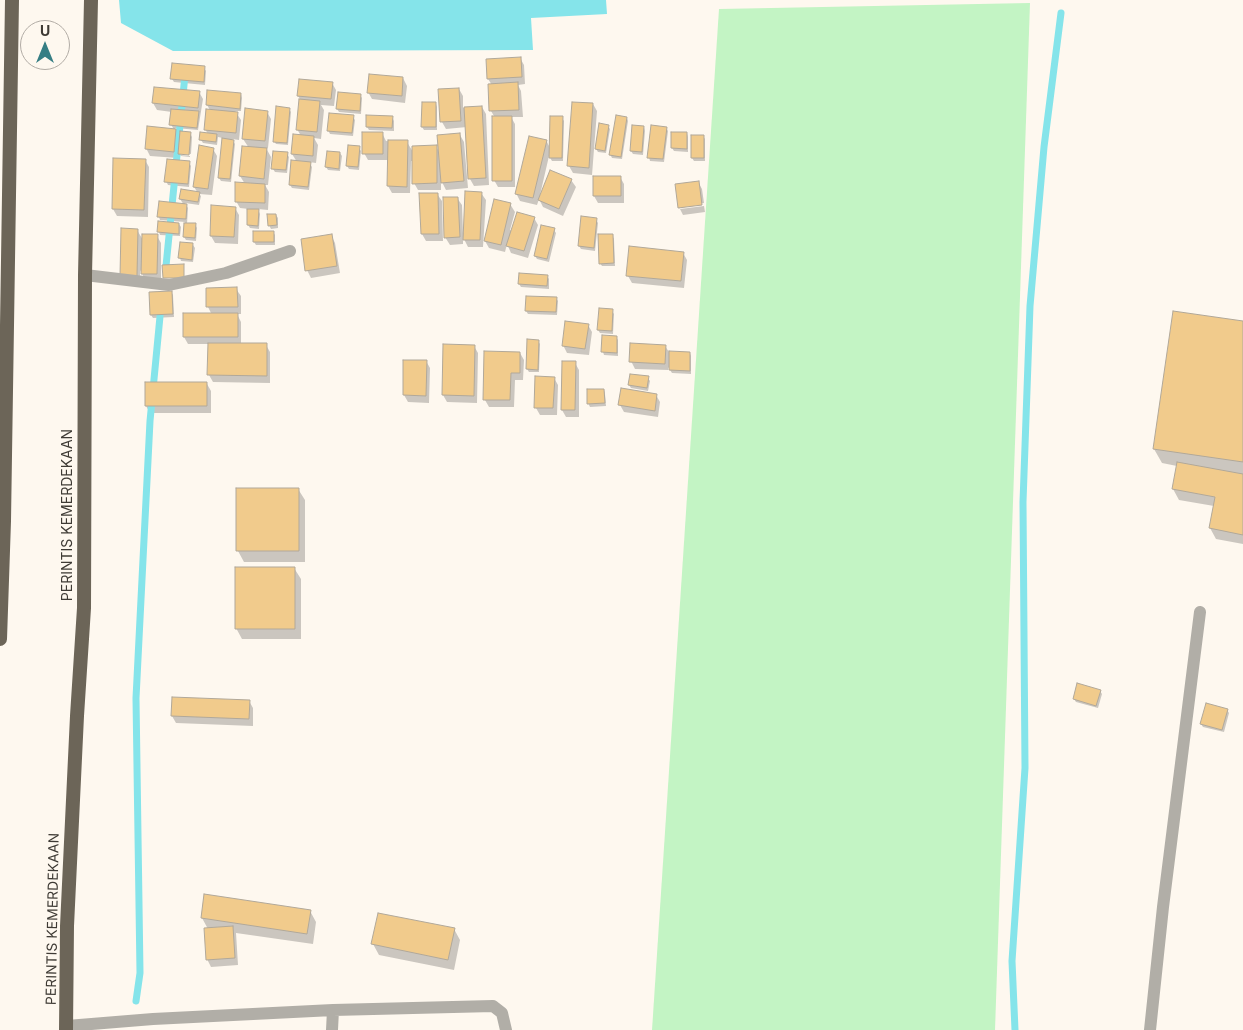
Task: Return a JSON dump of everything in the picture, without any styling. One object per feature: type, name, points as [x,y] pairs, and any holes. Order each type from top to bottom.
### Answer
[{"type":"highway","points":[[0,639],[12,0]]},
{"type":"highway","name":"PERINTIS KEMERDEKAAN","points":[[67,1028],[67,926],[84,608],[85,274],[92,0]]},
{"type":"street","points":[[85,274],[168,285],[226,273],[290,250]]},
{"type":"street","points":[[1150,1030],[1163,907],[1200,612]]},
{"type":"street","points":[[67,1028],[154,1024],[333,1010],[493,1006],[502,1013],[506,1030]]},
{"type":"street","points":[[332,1030],[333,1010]]},
{"type":"green space","points":[[1030,3],[995,1030],[652,1030],[719,9]]},
{"type":"water","points":[[119,0],[606,0],[607,14],[531,18],[533,50],[173,51],[121,23]]},
{"type":"building","points":[[521,57],[522,77],[487,79],[486,59]]},
{"type":"building","points":[[172,63],[205,66],[204,82],[170,79]]},
{"type":"building","points":[[369,74],[403,77],[402,96],[367,93]]},
{"type":"building","points":[[299,79],[333,82],[331,99],[297,96]]},
{"type":"building","points":[[518,82],[519,110],[489,111],[488,84]]},
{"type":"building","points":[[154,87],[200,91],[198,108],[152,103]]},
{"type":"building","points":[[459,88],[461,121],[440,122],[438,89]]},
{"type":"building","points":[[207,90],[241,93],[240,109],[206,105]]},
{"type":"building","points":[[338,92],[361,94],[360,111],[336,109]]},
{"type":"building","points":[[299,99],[320,101],[317,132],[296,130]]},
{"type":"building","points":[[422,102],[436,102],[436,127],[421,127]]},
{"type":"building","points":[[572,102],[593,103],[589,168],[567,166]]},
{"type":"building","points":[[276,106],[290,108],[287,143],[273,142]]},
{"type":"building","points":[[482,106],[486,178],[468,179],[464,107]]},
{"type":"building","points":[[245,108],[268,111],[265,141],[242,139]]},
{"type":"building","points":[[171,109],[199,111],[197,128],[169,125]]},
{"type":"building","points":[[206,109],[238,112],[236,133],[204,130]]},
{"type":"building","points":[[329,113],[354,115],[352,133],[327,131]]},
{"type":"building","points":[[366,115],[393,116],[392,128],[366,127]]},
{"type":"building","points":[[616,115],[627,117],[621,157],[609,155]]},
{"type":"building","points":[[492,116],[512,116],[512,181],[492,181]]},
{"type":"building","points":[[550,116],[563,116],[562,158],[549,158]]},
{"type":"building","points":[[599,123],[609,125],[605,151],[595,149]]},
{"type":"building","points":[[632,125],[644,126],[642,152],[630,151]]},
{"type":"building","points":[[651,125],[667,127],[663,159],[647,158]]},
{"type":"building","points":[[147,126],[176,129],[174,152],[145,149]]},
{"type":"building","points":[[180,131],[191,132],[189,155],[178,154]]},
{"type":"building","points":[[200,132],[217,134],[216,142],[199,140]]},
{"type":"building","points":[[362,132],[383,132],[383,154],[362,154]]},
{"type":"building","points":[[671,132],[687,132],[687,149],[671,148]]},
{"type":"building","points":[[460,133],[464,181],[441,183],[437,135]]},
{"type":"building","points":[[293,134],[314,136],[313,156],[291,154]]},
{"type":"building","points":[[691,135],[704,135],[704,158],[691,158]]},
{"type":"building","points":[[529,136],[547,140],[533,198],[515,194]]},
{"type":"building","points":[[222,138],[234,140],[230,179],[218,178]]},
{"type":"building","points":[[388,140],[408,140],[407,187],[387,186]]},
{"type":"building","points":[[199,145],[214,148],[208,189],[193,187]]},
{"type":"building","points":[[348,145],[360,146],[358,167],[346,166]]},
{"type":"building","points":[[437,145],[437,183],[412,184],[412,146]]},
{"type":"building","points":[[242,146],[267,148],[264,179],[239,176]]},
{"type":"building","points":[[273,151],[288,152],[286,170],[271,169]]},
{"type":"building","points":[[327,151],[340,152],[339,169],[325,167]]},
{"type":"building","points":[[113,158],[146,159],[144,210],[112,209]]},
{"type":"building","points":[[167,159],[190,161],[188,184],[164,182]]},
{"type":"building","points":[[291,160],[311,162],[308,187],[289,185]]},
{"type":"building","points":[[550,170],[572,179],[559,209],[538,200]]},
{"type":"building","points":[[593,176],[621,176],[621,196],[593,196]]},
{"type":"building","points":[[699,181],[702,205],[678,208],[675,184]]},
{"type":"building","points":[[235,182],[265,184],[265,203],[235,202]]},
{"type":"building","points":[[181,189],[200,192],[198,202],[179,199]]},
{"type":"building","points":[[465,191],[482,192],[480,240],[463,240]]},
{"type":"building","points":[[419,193],[438,193],[439,234],[421,234]]},
{"type":"building","points":[[443,197],[458,197],[460,237],[444,238]]},
{"type":"building","points":[[494,199],[511,203],[501,245],[484,241]]},
{"type":"building","points":[[159,201],[187,204],[186,219],[157,217]]},
{"type":"building","points":[[211,205],[236,207],[234,237],[210,236]]},
{"type":"building","points":[[247,209],[259,209],[258,226],[247,225]]},
{"type":"building","points":[[517,212],[535,217],[524,251],[506,246]]},
{"type":"building","points":[[267,214],[276,214],[277,225],[268,226]]},
{"type":"building","points":[[581,216],[597,218],[594,248],[578,246]]},
{"type":"building","points":[[158,221],[179,223],[179,234],[157,232]]},
{"type":"building","points":[[184,223],[196,223],[195,238],[183,237]]},
{"type":"building","points":[[541,225],[555,228],[547,259],[534,256]]},
{"type":"building","points":[[121,228],[138,229],[137,276],[120,276]]},
{"type":"building","points":[[253,231],[274,231],[274,242],[253,242]]},
{"type":"building","points":[[142,234],[158,234],[157,274],[141,274]]},
{"type":"building","points":[[332,234],[337,266],[305,271],[301,239]]},
{"type":"building","points":[[598,234],[613,234],[614,263],[599,264]]},
{"type":"building","points":[[180,242],[193,243],[192,260],[178,258]]},
{"type":"building","points":[[629,246],[684,252],[681,281],[626,276]]},
{"type":"building","points":[[184,264],[184,278],[163,278],[162,265]]},
{"type":"building","points":[[519,273],[548,275],[547,286],[518,284]]},
{"type":"building","points":[[237,287],[238,307],[206,307],[206,288]]},
{"type":"building","points":[[172,291],[173,314],[150,315],[149,292]]},
{"type":"building","points":[[526,296],[557,297],[556,312],[525,311]]},
{"type":"building","points":[[599,308],[613,309],[612,331],[597,330]]},
{"type":"building","points":[[1173,311],[1243,321],[1243,462],[1153,449]]},
{"type":"building","points":[[183,313],[238,313],[238,337],[183,337]]},
{"type":"building","points":[[565,321],[589,324],[585,349],[562,346]]},
{"type":"building","points":[[602,335],[617,336],[617,353],[601,352]]},
{"type":"building","points":[[527,339],[539,340],[538,370],[526,369]]},
{"type":"building","points":[[208,343],[267,343],[267,376],[207,375]]},
{"type":"building","points":[[630,343],[666,345],[665,364],[629,362]]},
{"type":"building","points":[[443,344],[475,345],[474,396],[442,395]]},
{"type":"building","points":[[484,351],[520,352],[520,373],[511,373],[510,400],[483,400]]},
{"type":"building","points":[[669,351],[690,352],[690,371],[669,370]]},
{"type":"building","points":[[403,360],[427,360],[426,396],[403,395]]},
{"type":"building","points":[[562,361],[576,361],[575,410],[561,410]]},
{"type":"building","points":[[630,374],[649,376],[647,388],[628,385]]},
{"type":"building","points":[[535,376],[555,377],[553,408],[534,408]]},
{"type":"building","points":[[145,382],[207,382],[207,406],[145,406]]},
{"type":"building","points":[[621,388],[657,394],[655,411],[618,405]]},
{"type":"building","points":[[587,389],[604,389],[605,403],[587,404]]},
{"type":"building","points":[[1177,462],[1243,474],[1243,535],[1209,528],[1215,497],[1172,489]]},
{"type":"building","points":[[236,488],[299,488],[299,551],[236,551]]},
{"type":"building","points":[[235,567],[295,567],[295,629],[235,629]]},
{"type":"building","points":[[1077,683],[1101,690],[1096,706],[1073,699]]},
{"type":"building","points":[[172,697],[250,700],[249,719],[171,716]]},
{"type":"building","points":[[1206,703],[1228,709],[1222,730],[1200,724]]},
{"type":"building","points":[[204,894],[311,910],[307,934],[201,918]]},
{"type":"building","points":[[378,913],[455,928],[448,960],[371,944]]},
{"type":"building","points":[[233,926],[235,958],[206,960],[204,928]]},
{"type":"waterway","points":[[1015,1030],[1012,961],[1025,768],[1023,502],[1030,306],[1044,147],[1061,13]]},
{"type":"waterway","points":[[166,266],[185,75]]},
{"type":"waterway","points":[[136,1001],[140,973],[136,698],[150,421],[161,306]]}]
